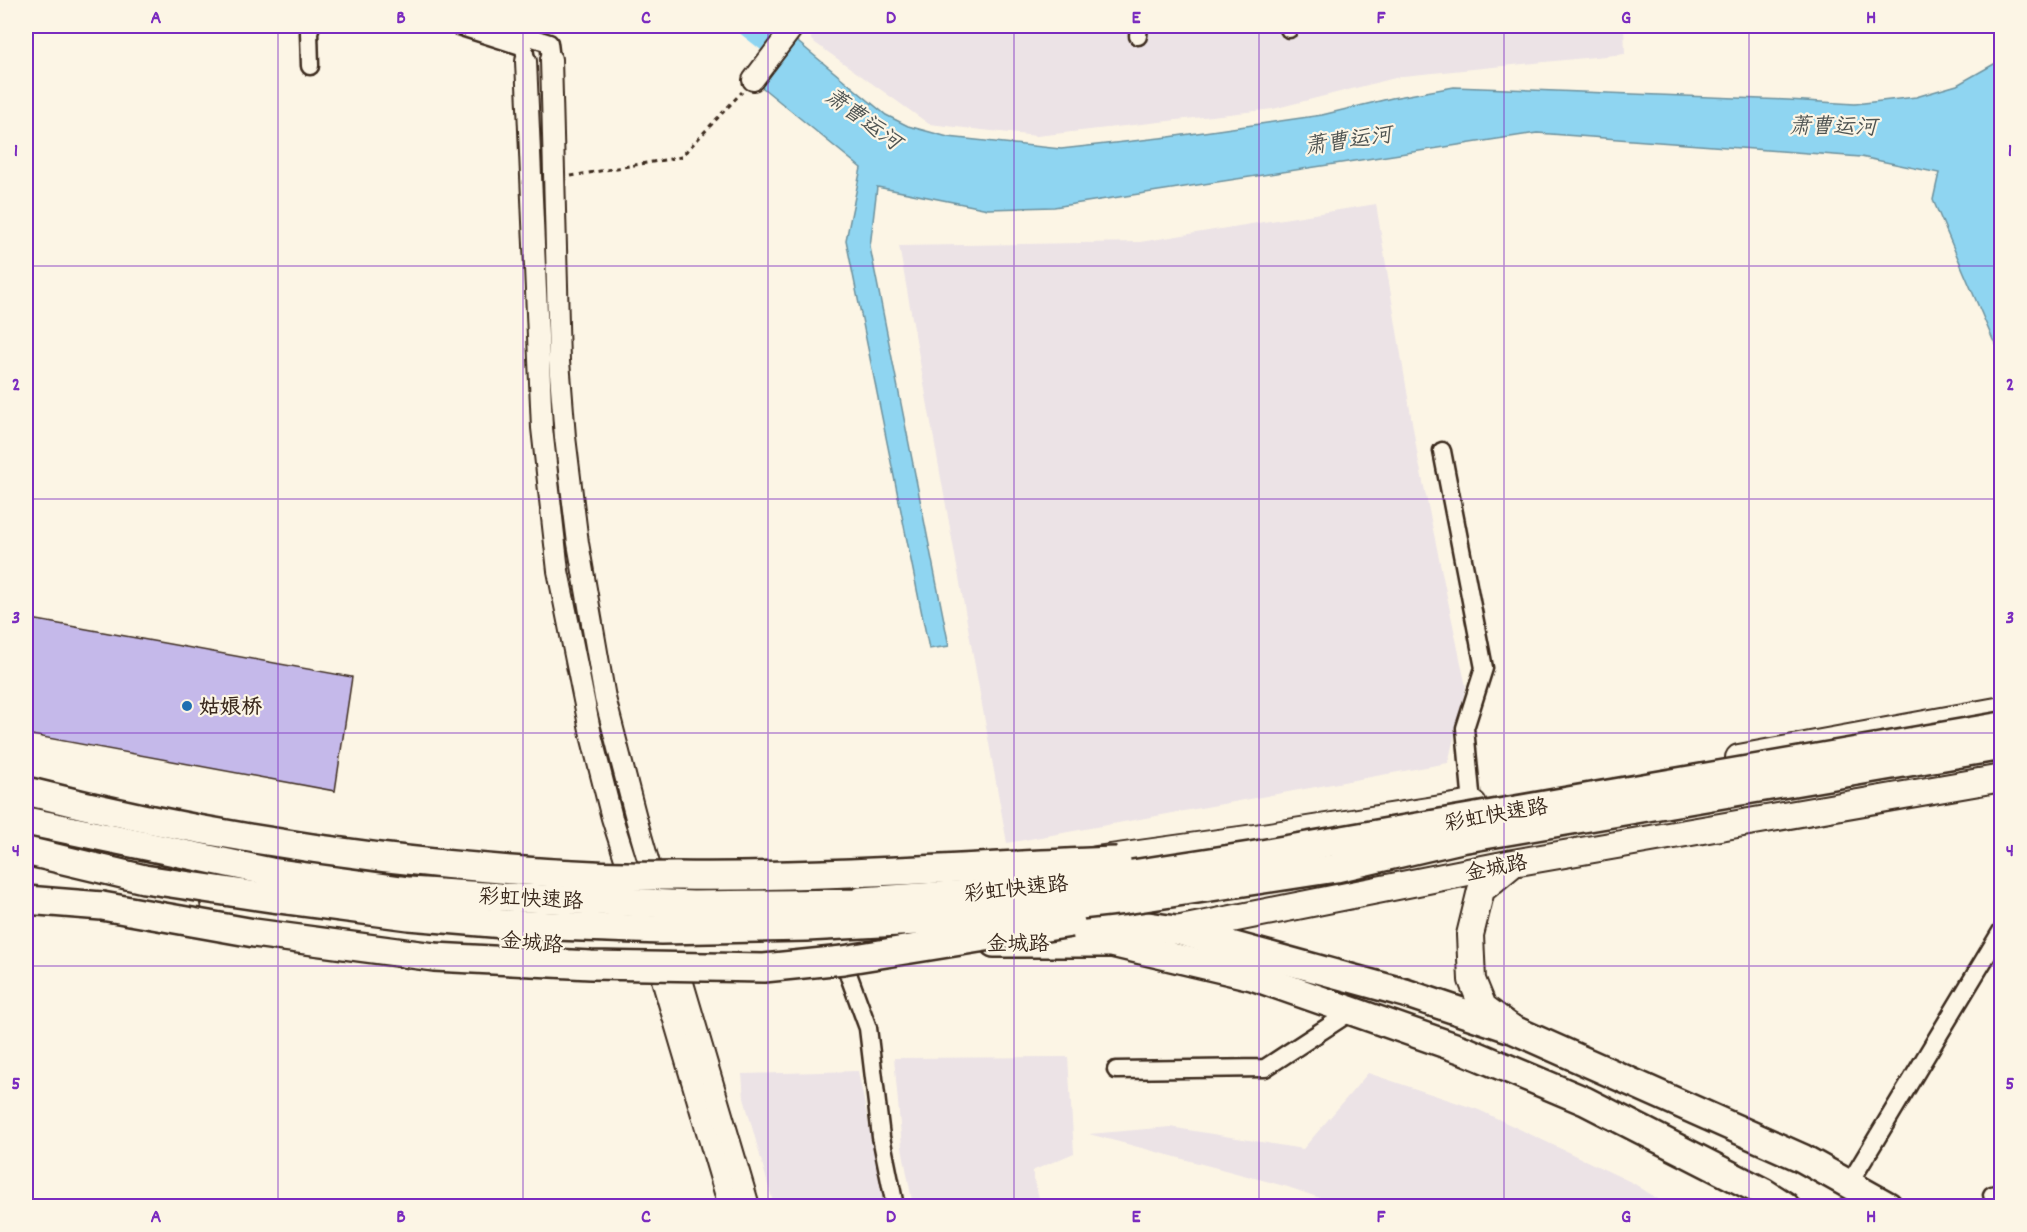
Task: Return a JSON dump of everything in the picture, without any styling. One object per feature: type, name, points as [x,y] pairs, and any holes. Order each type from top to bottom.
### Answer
[{"type":"highway","name":"彩虹快速路","points":[[26,821],[271,872],[409,891],[693,905],[856,903],[1028,890],[1250,856],[2001,726]]},
{"type":"highway","name":"彩虹快速路","points":[[26,851],[144,879],[409,916],[504,924],[662,930],[807,927],[954,919],[1125,900],[1336,868],[1461,840],[2001,746]]},
{"type":"highway","points":[[26,791],[108,812],[260,841],[439,864],[594,876],[765,877],[1250,856]]},
{"type":"highway","points":[[26,804],[261,855],[435,877],[645,889],[886,889],[1176,930],[1405,993],[1512,1029],[1802,1158],[1888,1206]]},
{"type":"highway","name":"金城路","points":[[26,864],[170,895],[354,926],[664,953],[951,943],[1112,944]]},
{"type":"highway","points":[[26,900],[102,906],[254,933],[434,957],[591,965],[764,968],[843,960],[1165,908],[1336,868]]},
{"type":"highway","points":[[1112,944],[1252,976],[1466,1051],[1585,1101],[1763,1192],[1785,1206]]},
{"type":"main road","points":[[886,889],[1269,836],[1583,787],[2001,710]]},
{"type":"main road","name":"金城路","points":[[1112,944],[1514,863],[2001,778]]},
{"type":"main road","points":[[1512,1029],[1483,1007],[1472,980],[1470,935],[1481,890],[1514,863]]},
{"type":"street","points":[[300,26],[305,66],[311,26]]},
{"type":"street","points":[[458,26],[524,47],[542,428],[558,571],[591,735],[612,818],[645,889],[664,953],[749,1206]]},
{"type":"street","points":[[495,26],[549,43],[560,361],[565,437],[578,543],[605,698],[636,818],[645,889]]},
{"type":"street","points":[[753,80],[794,26]]},
{"type":"street","points":[[1442,451],[1484,668],[1464,728],[1472,804]]},
{"type":"street","points":[[1849,1184],[2001,930]]},
{"type":"street","points":[[664,953],[729,1206]]},
{"type":"street","points":[[843,960],[868,1028],[881,1137],[895,1206]]},
{"type":"street","points":[[1116,1070],[1265,1068],[1352,1011]]},
{"type":"street","points":[[1997,1206],[1992,1195],[2001,1192]]},
{"type":"path","points":[[554,179],[681,157],[753,80]]},
{"type":"shaded area","points":[[812,26],[1624,26],[1625,54],[1403,76],[1273,109],[1037,136],[929,124],[811,40]]},
{"type":"shaded area","points":[[1376,204],[1418,458],[1466,687],[1448,763],[1007,843],[899,246],[1140,242]]},
{"type":"shaded area","points":[[1068,1057],[1074,1153],[1032,1171],[1041,1206],[913,1206],[902,1147],[894,1058]]},
{"type":"shaded area","points":[[858,1071],[885,1206],[774,1206],[744,1098],[742,1074]]},
{"type":"shaded area","points":[[1368,1073],[1479,1110],[1633,1183],[1669,1206],[1343,1206],[1288,1187],[1089,1134],[1170,1127],[1303,1149]]},
{"type":"water","points":[[793,38],[886,115],[908,126],[948,137],[1061,149],[1169,137],[1322,115],[1392,98],[1454,87],[1855,104],[1916,97],[1957,85],[2001,60],[2001,168],[1998,171],[1993,198],[2001,243],[2001,352],[1993,340],[1933,200],[1939,173],[1861,157],[1537,133],[1054,207],[988,209],[877,187],[870,247],[949,646],[929,649],[846,240],[861,168],[758,84]]},
{"type":"building","name":"姑娘桥","points":[[26,618],[352,677],[335,791],[26,734]]},
{"type":"waterway","name":"萧曹运河","points":[[745,26],[787,59]]},
{"type":"place","name":"姑娘桥","points":[[187,706]]}]
